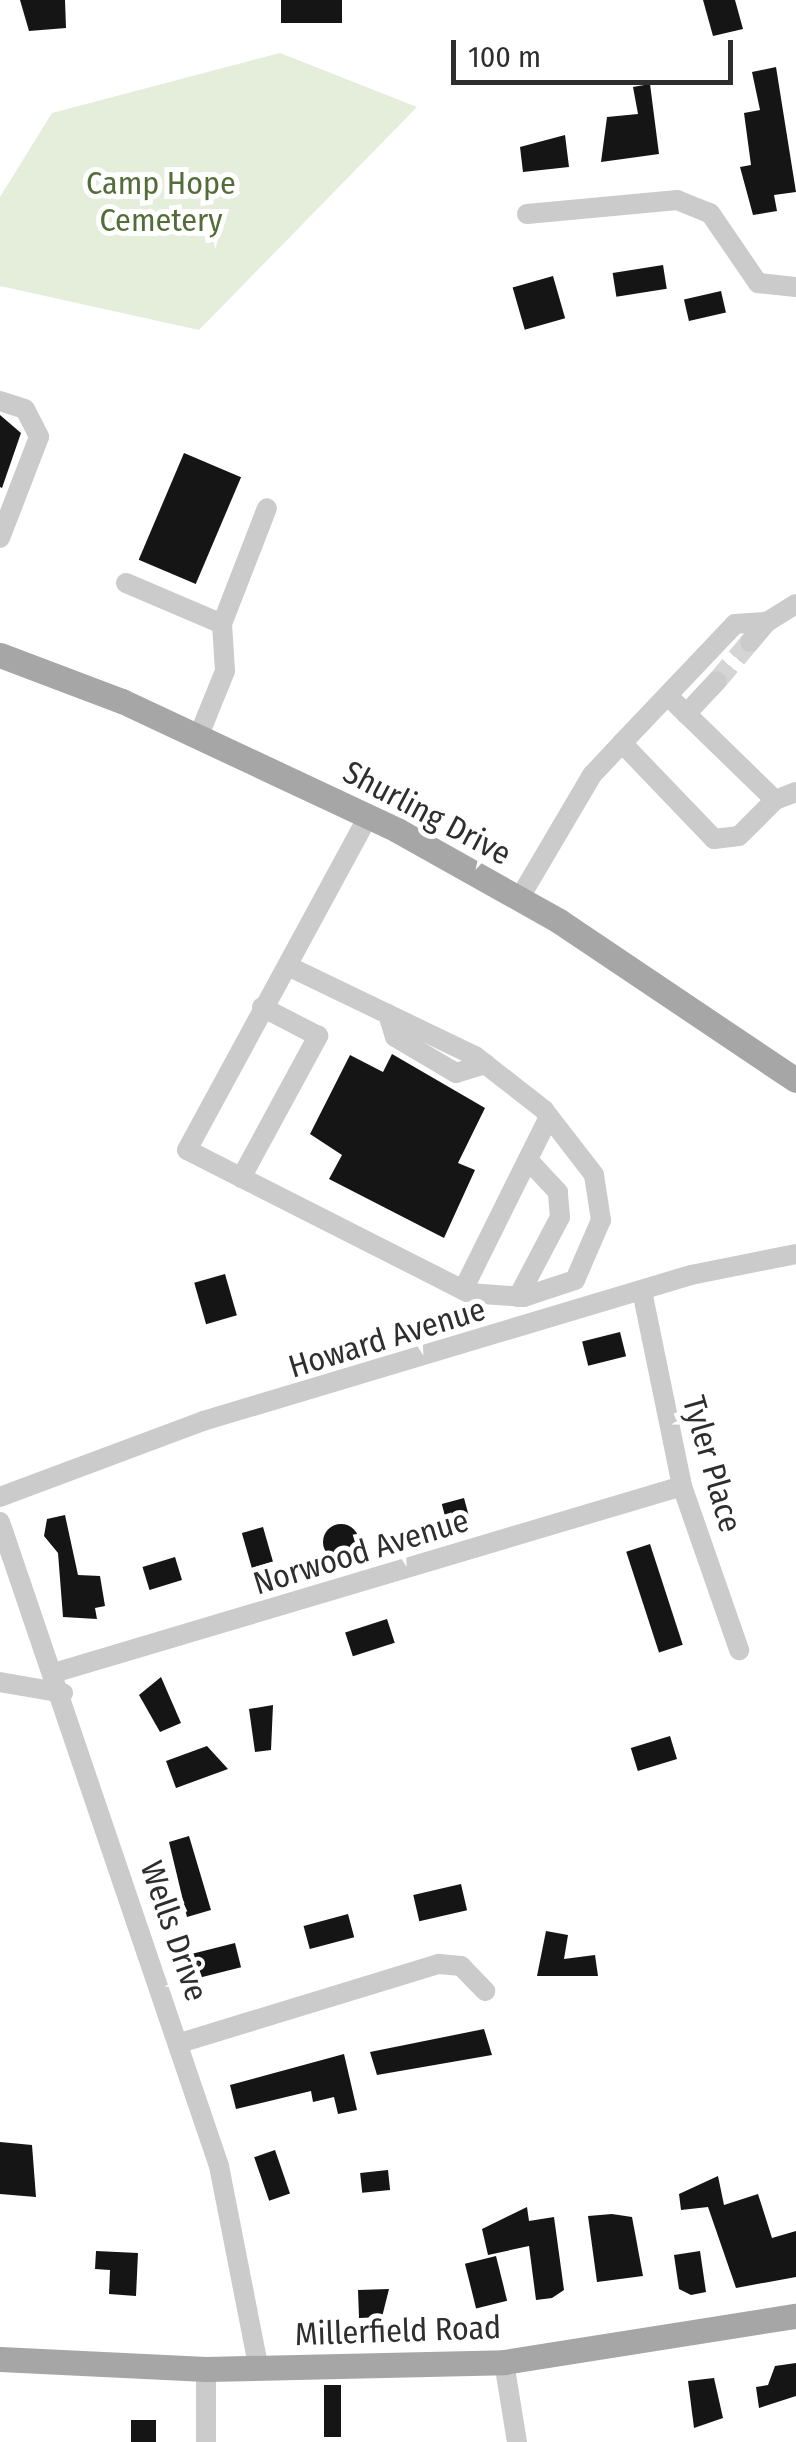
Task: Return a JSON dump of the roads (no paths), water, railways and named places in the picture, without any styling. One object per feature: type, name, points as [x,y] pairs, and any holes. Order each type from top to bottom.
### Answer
[{"type":"main road","name":"Shurling Drive","points":[[0,655],[199,736],[368,816],[519,898],[796,1080]]},
{"type":"main road","name":"Millerfield Road","points":[[0,2359],[206,2369],[504,2362],[796,2316]]},
{"type":"street","points":[[527,214],[677,200],[710,213],[758,283],[796,287]]},
{"type":"street","points":[[0,400],[25,409],[39,438],[0,538]]},
{"type":"street","points":[[199,736],[225,671],[222,624],[268,508]]},
{"type":"street","points":[[126,583],[222,624]]},
{"type":"street","points":[[750,642],[767,622],[796,604]]},
{"type":"street","points":[[519,898],[592,776],[735,624],[767,622]]},
{"type":"street","points":[[686,714],[716,681]]},
{"type":"street","points":[[668,696],[775,800]]},
{"type":"street","points":[[622,743],[714,838],[739,836],[775,800],[796,792]]},
{"type":"street","points":[[368,816],[292,968],[262,1007],[187,1150],[463,1290],[518,1297],[575,1280],[612,1301]]},
{"type":"street","points":[[292,968],[486,1064],[549,1116],[594,1175],[601,1220],[575,1280]]},
{"type":"street","points":[[242,1178],[318,1036],[262,1007]]},
{"type":"street","points":[[463,1290],[549,1116]]},
{"type":"street","points":[[518,1297],[560,1217],[558,1192],[528,1160]]},
{"type":"street","name":"Howard Avenue","points":[[0,1497],[203,1421],[642,1291],[796,1254]]},
{"type":"street","name":"Tyler Place","points":[[642,1291],[682,1486],[739,1650]]},
{"type":"street","name":"Norwood Avenue","points":[[57,1672],[682,1486]]},
{"type":"street","name":"Wells Drive","points":[[0,1522],[57,1672],[180,2044],[242,2254],[258,2369]]},
{"type":"street","points":[[0,1682],[63,1693]]},
{"type":"street","points":[[180,2044],[440,1964],[460,1966],[485,1991]]},
{"type":"street","points":[[504,2362],[517,2442]]},
{"type":"street","points":[[206,2369],[206,2442]]},
{"type":"tunnel","points":[[717,681],[750,642]]},
{"type":"park label","name":"Camp Hope Cemetery","points":[[161,202]]}]
